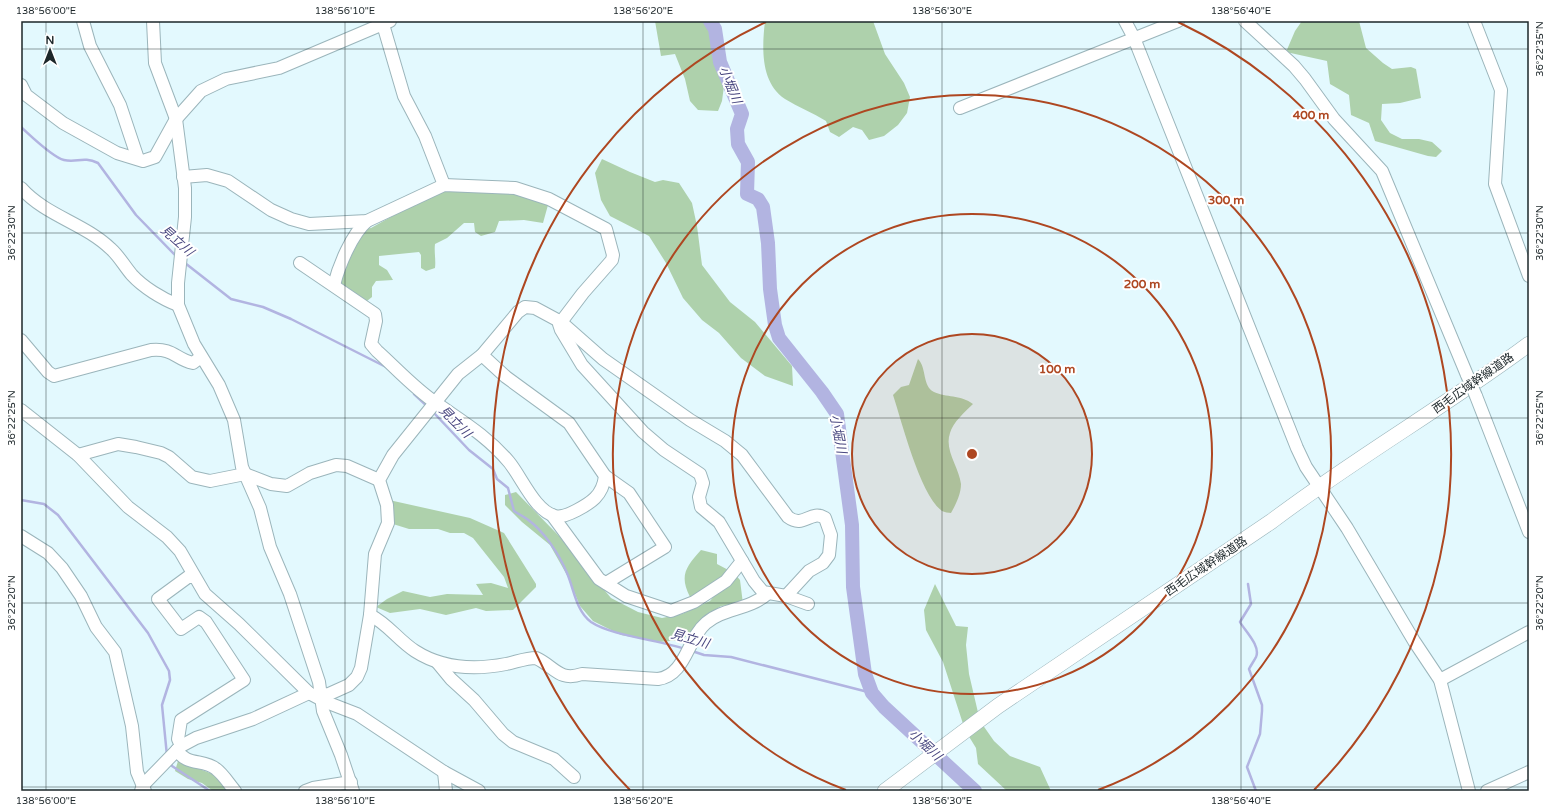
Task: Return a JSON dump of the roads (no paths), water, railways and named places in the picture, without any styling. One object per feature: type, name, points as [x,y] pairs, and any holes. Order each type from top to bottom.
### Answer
[{"type":"main road","name":"西毛広域幹線道路","points":[[885,791],[998,706],[1272,521],[1320,486],[1486,376],[1529,344]]},
{"type":"street","points":[[83,21],[90,46],[120,105],[138,159]]},
{"type":"street","points":[[153,21],[155,63],[176,119],[186,202],[180,259],[178,305],[194,344],[219,385],[234,420],[245,474],[260,508],[270,547],[290,594],[319,682],[317,696],[352,787],[313,788],[305,791]]},
{"type":"street","points":[[1125,21],[1134,38],[1297,448],[1306,467],[1320,486],[1440,680],[1469,791]]},
{"type":"street","points":[[960,108],[1178,21]]},
{"type":"street","points":[[1245,21],[1294,66],[1334,119],[1382,171],[1476,396],[1529,532]]},
{"type":"street","points":[[1474,21],[1501,90],[1496,184],[1529,276]]},
{"type":"street","points":[[23,93],[63,123],[117,153],[143,160],[155,157],[176,119],[201,91],[226,79],[279,68],[385,22],[404,96],[425,136],[444,185]]},
{"type":"street","points":[[183,177],[207,175],[228,181],[271,210],[291,219],[309,224],[367,221]]},
{"type":"street","points":[[334,285],[337,273],[346,252],[361,226],[367,221],[444,185],[515,188],[549,199],[606,229],[613,256],[612,260],[582,293],[559,324],[561,330],[582,365],[654,442],[700,474],[703,483],[699,497],[701,507],[719,522],[754,581],[763,592],[767,594],[786,596],[808,604]]},
{"type":"street","points":[[21,188],[31,199],[50,212],[69,221],[104,243],[112,249],[142,284],[178,305]]},
{"type":"street","points":[[300,263],[375,314],[376,321],[371,339],[374,348],[432,406],[466,423],[498,450],[510,463],[533,498],[545,511],[557,517],[568,516],[595,498],[603,486],[605,476]]},
{"type":"street","points":[[143,790],[179,748],[203,735],[317,696],[329,694],[349,685],[357,677],[361,668],[370,614],[376,554],[388,523],[387,505],[379,480],[392,455],[458,374],[482,355],[522,309],[530,306],[561,322],[603,359],[690,420],[725,441],[742,455],[788,518],[794,522],[800,522],[816,515],[825,518],[831,535],[829,555],[823,563],[808,571],[786,596]]},
{"type":"street","points":[[21,340],[48,372],[54,376],[151,350],[162,349],[170,351],[186,361],[193,363],[201,357]]},
{"type":"street","points":[[482,355],[506,377],[569,423],[605,476],[629,493],[665,547],[606,583]]},
{"type":"street","points":[[21,410],[78,455],[128,507],[156,527],[175,545],[205,594],[317,696],[357,714],[444,772],[479,791]]},
{"type":"street","points":[[78,455],[106,446],[118,444],[161,453],[169,457],[192,476],[200,480],[210,481],[245,474],[271,484],[287,486],[310,473],[336,465],[347,466],[379,480]]},
{"type":"street","points":[[552,515],[599,579],[626,596],[671,611],[694,602],[726,581],[742,561]]},
{"type":"street","points":[[21,536],[48,553],[62,568],[81,596],[96,627],[115,652],[132,726],[134,757],[143,790]]},
{"type":"street","points":[[194,577],[188,577],[158,599],[181,629],[200,616],[206,622],[244,680],[181,720],[178,739],[180,756],[189,761],[216,768],[235,791]]},
{"type":"street","points":[[370,614],[388,626],[414,651],[438,662],[468,668],[484,668],[536,658],[557,673],[564,676],[573,677],[582,674],[658,679],[675,673],[690,646],[707,622],[756,602],[767,594]]},
{"type":"street","points":[[1440,680],[1529,632]]},
{"type":"street","points":[[438,662],[451,679],[474,700],[513,742],[554,759],[574,777]]},
{"type":"street","points":[[444,772],[446,791]]},
{"type":"street","points":[[1487,791],[1529,772]]},
{"type":"waterway","name":"小堀川","points":[[710,21],[715,29],[720,62],[742,114],[737,129],[738,144],[748,162],[747,194],[758,199],[763,207],[768,243],[770,289],[775,325],[779,338],[822,392],[837,414],[852,525],[853,587],[865,674],[872,693],[884,707],[975,791]]},
{"type":"waterway","name":"見立川","points":[[21,127],[53,155],[59,158],[69,161],[88,160],[98,163],[136,215],[176,256]]},
{"type":"waterway","name":"見立川","points":[[185,263],[231,299],[263,307],[291,319],[386,367]]},
{"type":"waterway","name":"見立川","points":[[414,394],[428,407]]},
{"type":"waterway","name":"見立川","points":[[433,412],[469,450],[493,469],[497,479],[508,488],[514,511],[533,524],[545,536],[564,566],[582,612],[591,622],[611,631],[685,649]]},
{"type":"waterway","points":[[21,500],[44,504],[58,515],[148,633],[169,671],[170,680],[162,705],[167,756]]},
{"type":"waterway","points":[[1248,584],[1251,604],[1240,622],[1252,639],[1256,648],[1256,657],[1249,669],[1262,705],[1260,734],[1247,767],[1256,791]]},
{"type":"waterway","name":"見立川","points":[[692,651],[704,655],[731,657],[872,693]]},
{"type":"waterway","points":[[170,762],[172,766],[210,791]]}]
